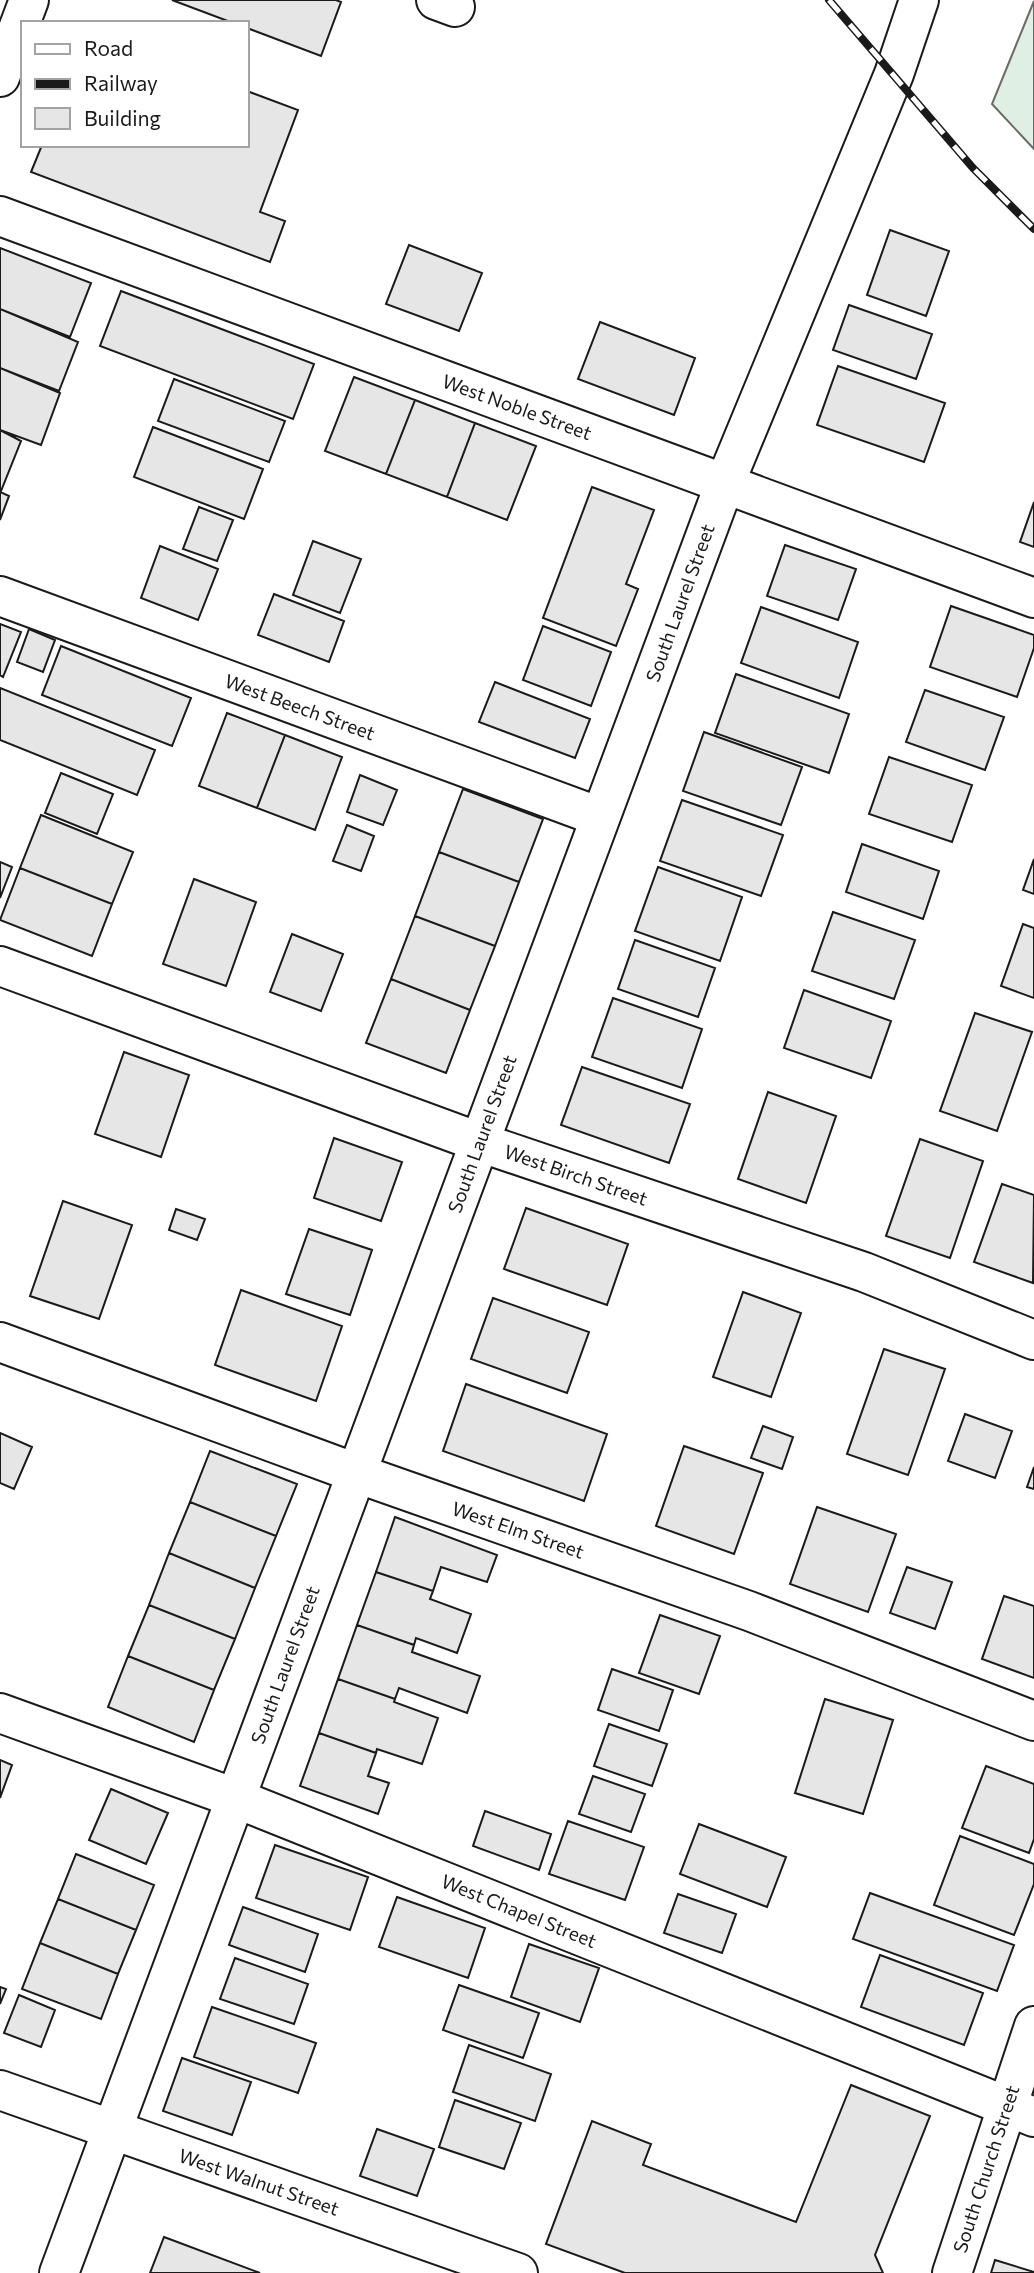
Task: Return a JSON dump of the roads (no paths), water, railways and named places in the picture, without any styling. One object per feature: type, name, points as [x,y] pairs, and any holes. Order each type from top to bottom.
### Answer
[{"type":"main road","points":[[21,21],[29,0]]},
{"type":"main road","name":"South Laurel Street","points":[[59,2273],[725,483],[894,75],[919,0]]},
{"type":"main road","points":[[0,77],[21,21]]},
{"type":"main road","name":"West Noble Street","points":[[0,216],[1034,598]]},
{"type":"main road","name":"West Beech Street","points":[[0,596],[600,817]]},
{"type":"main road","name":"West Birch Street","points":[[0,966],[479,1142],[864,1272],[1034,1340]]},
{"type":"main road","name":"West Elm Street","points":[[0,1342],[356,1473],[749,1611],[1034,1721]]},
{"type":"main road","name":"West Chapel Street","points":[[0,1713],[235,1798],[1020,2112]]},
{"type":"main road","name":"South Church Street","points":[[952,2273],[1020,2112],[1034,2026]]},
{"type":"main road","name":"West Walnut Street","points":[[0,2090],[517,2273]]},
{"type":"railway","points":[[829,0],[973,168],[1034,229]]}]
